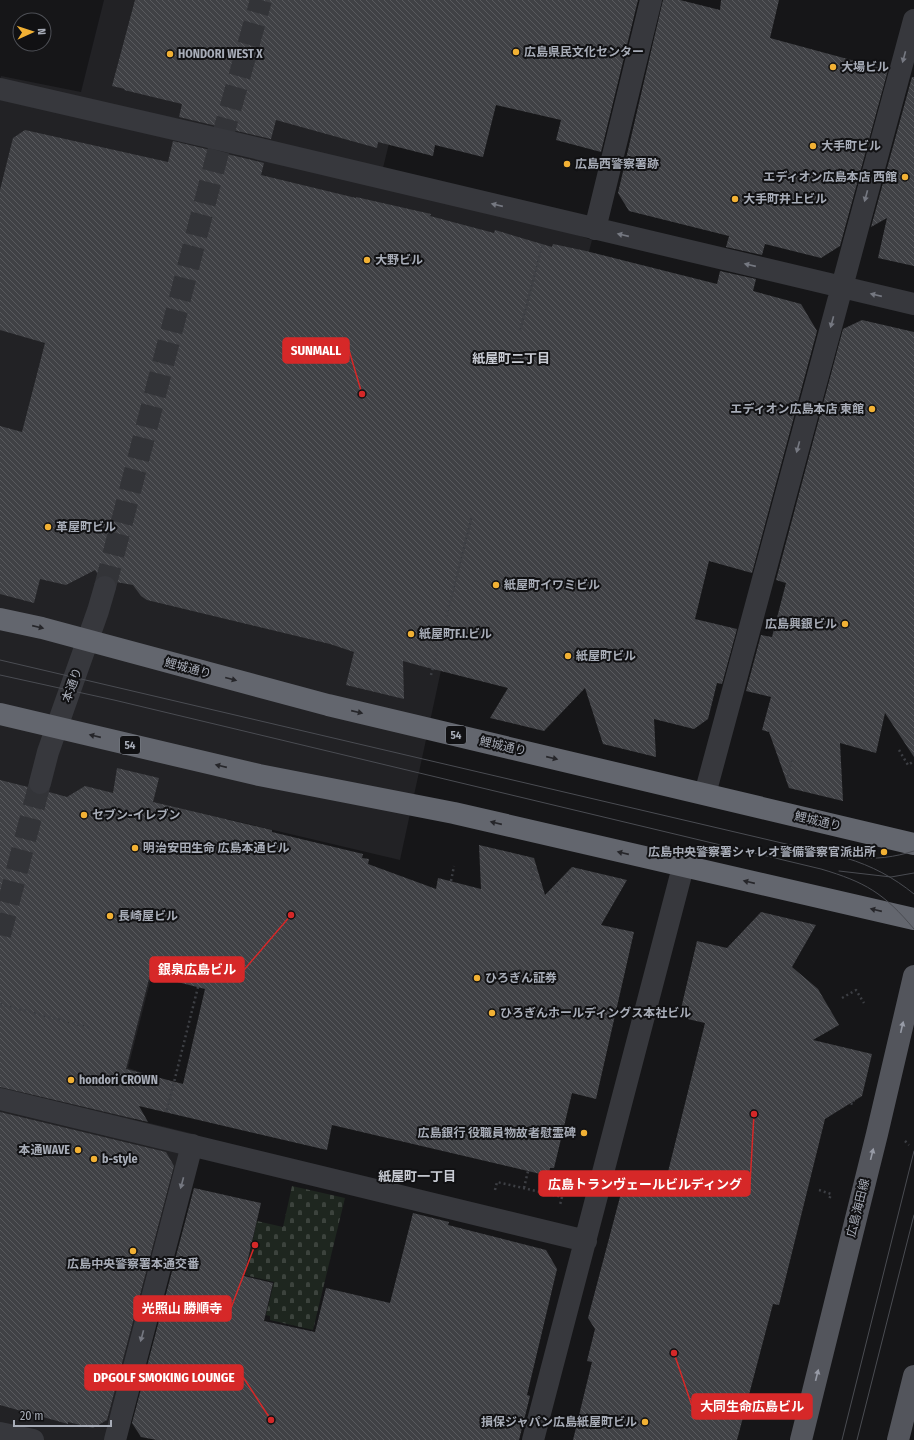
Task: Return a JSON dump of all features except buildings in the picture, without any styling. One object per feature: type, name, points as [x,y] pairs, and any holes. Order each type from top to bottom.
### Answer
[{"type":"highway","name":"鯉城通り","points":[[0,619],[42,628],[88,642],[328,705],[914,844]]},
{"type":"highway","name":"54","points":[[0,714],[259,775],[454,813],[914,919]]},
{"type":"main road","name":"広島海田線","points":[[801,1440],[877,1134],[914,976]]},
{"type":"main road","points":[[898,1440],[914,1376]]},
{"type":"street","points":[[596,229],[651,0]]},
{"type":"street","points":[[705,794],[914,20]]},
{"type":"street","points":[[0,89],[914,304]]},
{"type":"street","name":"本通り","points":[[40,783],[48,752],[88,642],[105,587]]},
{"type":"street","points":[[533,1440],[683,867]]},
{"type":"street","points":[[0,1099],[586,1241]]},
{"type":"street","points":[[114,1440],[192,1146]]},
{"type":"street","points":[[0,1433],[33,1440]]},
{"type":"path","points":[[520,330],[544,241]]},
{"type":"path","points":[[431,675],[472,516]]},
{"type":"path","points":[[899,750],[908,765],[914,761]]},
{"type":"path","points":[[792,760],[788,777],[793,778]]},
{"type":"path","points":[[451,881],[454,866]]},
{"type":"path","points":[[530,867],[535,868],[531,884]]},
{"type":"path","points":[[566,893],[570,876],[574,877]]},
{"type":"path","points":[[161,1138],[198,987]]},
{"type":"path","points":[[842,998],[856,990],[864,1003]]},
{"type":"path","points":[[0,1004],[91,1028]]},
{"type":"path","points":[[841,1101],[853,1104],[855,1095]]},
{"type":"path","points":[[524,1188],[528,1171]]},
{"type":"path","points":[[501,1194],[495,1192],[497,1182],[562,1197],[560,1205]]},
{"type":"path","points":[[819,1190],[831,1194],[829,1200]]},
{"type":"shaded area","points":[[104,0],[424,0],[383,168],[592,240],[514,543],[471,532],[400,860],[227,819],[192,958],[157,955],[128,1068],[144,1073],[133,1119],[194,1134],[111,1440],[0,1440],[0,79],[1,76],[81,92]]},
{"type":"green space","points":[[292,1186],[345,1198],[313,1330],[270,1320],[270,1316],[266,1315],[274,1282],[245,1275],[257,1221],[283,1227]]},
{"type":"tunnel","points":[[105,587],[217,156],[261,0]]},
{"type":"tunnel","points":[[0,935],[40,783]]},
{"type":"tram line","points":[[0,660],[846,858],[882,873],[898,882],[914,894]]},
{"type":"tram line","points":[[0,675],[114,700],[821,869],[850,879],[873,890],[893,906],[914,929]]},
{"type":"tram line","points":[[855,857],[885,857],[914,851]]},
{"type":"tram line","points":[[839,871],[891,877],[914,873]]},
{"type":"tram line","points":[[842,1440],[914,1151]]},
{"type":"tram line","points":[[857,1440],[914,1215]]},
{"type":"place","name":"広島県民文化センター","points":[[516,52]]},
{"type":"place","name":"HONDORI WEST X","points":[[170,54]]},
{"type":"place","name":"大場ビル","points":[[833,67]]},
{"type":"place","name":"大手町ビル","points":[[813,146]]},
{"type":"place","name":"広島西警察署跡","points":[[567,164]]},
{"type":"place","name":"エディオン広島本店 西館","points":[[905,177]]},
{"type":"place","name":"大手町井上ビル","points":[[735,199]]},
{"type":"place","name":"大野ビル","points":[[367,260]]},
{"type":"place","name":"SUNMALL","points":[[362,394]]},
{"type":"place","name":"エディオン広島本店 東館","points":[[872,409]]},
{"type":"place","name":"革屋町ビル","points":[[48,527]]},
{"type":"place","name":"紙屋町イワミビル","points":[[496,585]]},
{"type":"place","name":"広島興銀ビル","points":[[845,624]]},
{"type":"place","name":"紙屋町F.I.ビル","points":[[411,634]]},
{"type":"place","name":"紙屋町ビル","points":[[568,656]]},
{"type":"place","name":"セブン-イレブン","points":[[84,815]]},
{"type":"place","name":"明治安田生命 広島本通ビル","points":[[135,848]]},
{"type":"place","name":"広島中央警察署シャレオ警備警察官派出所","points":[[884,852]]},
{"type":"place","name":"銀泉広島ビル","points":[[291,915]]},
{"type":"place","name":"長崎屋ビル","points":[[110,916]]},
{"type":"place","name":"ひろぎん証券","points":[[477,978]]},
{"type":"place","name":"ひろぎんホールディングス本社ビル","points":[[492,1013]]},
{"type":"place","name":"hondori CROWN","points":[[71,1080]]},
{"type":"place","name":"広島トランヴェールビルディング","points":[[754,1114]]},
{"type":"place","name":"広島銀行 役職員物故者慰霊碑","points":[[584,1133]]},
{"type":"place","name":"本通WAVE","points":[[78,1150]]},
{"type":"place","name":"b-style","points":[[94,1159]]},
{"type":"place","name":"光照山 勝順寺","points":[[255,1245]]},
{"type":"place","name":"広島中央警察署本通交番","points":[[133,1251]]},
{"type":"place","name":"大同生命広島ビル","points":[[674,1353]]},
{"type":"place","name":"DPGOLF SMOKING LOUNGE","points":[[271,1420]]},
{"type":"place","name":"損保ジャパン広島紙屋町ビル","points":[[645,1422]]},
{"type":"district","name":"紙屋町二丁目","points":[[511,358]]},
{"type":"district","name":"紙屋町一丁目","points":[[417,1176]]}]
